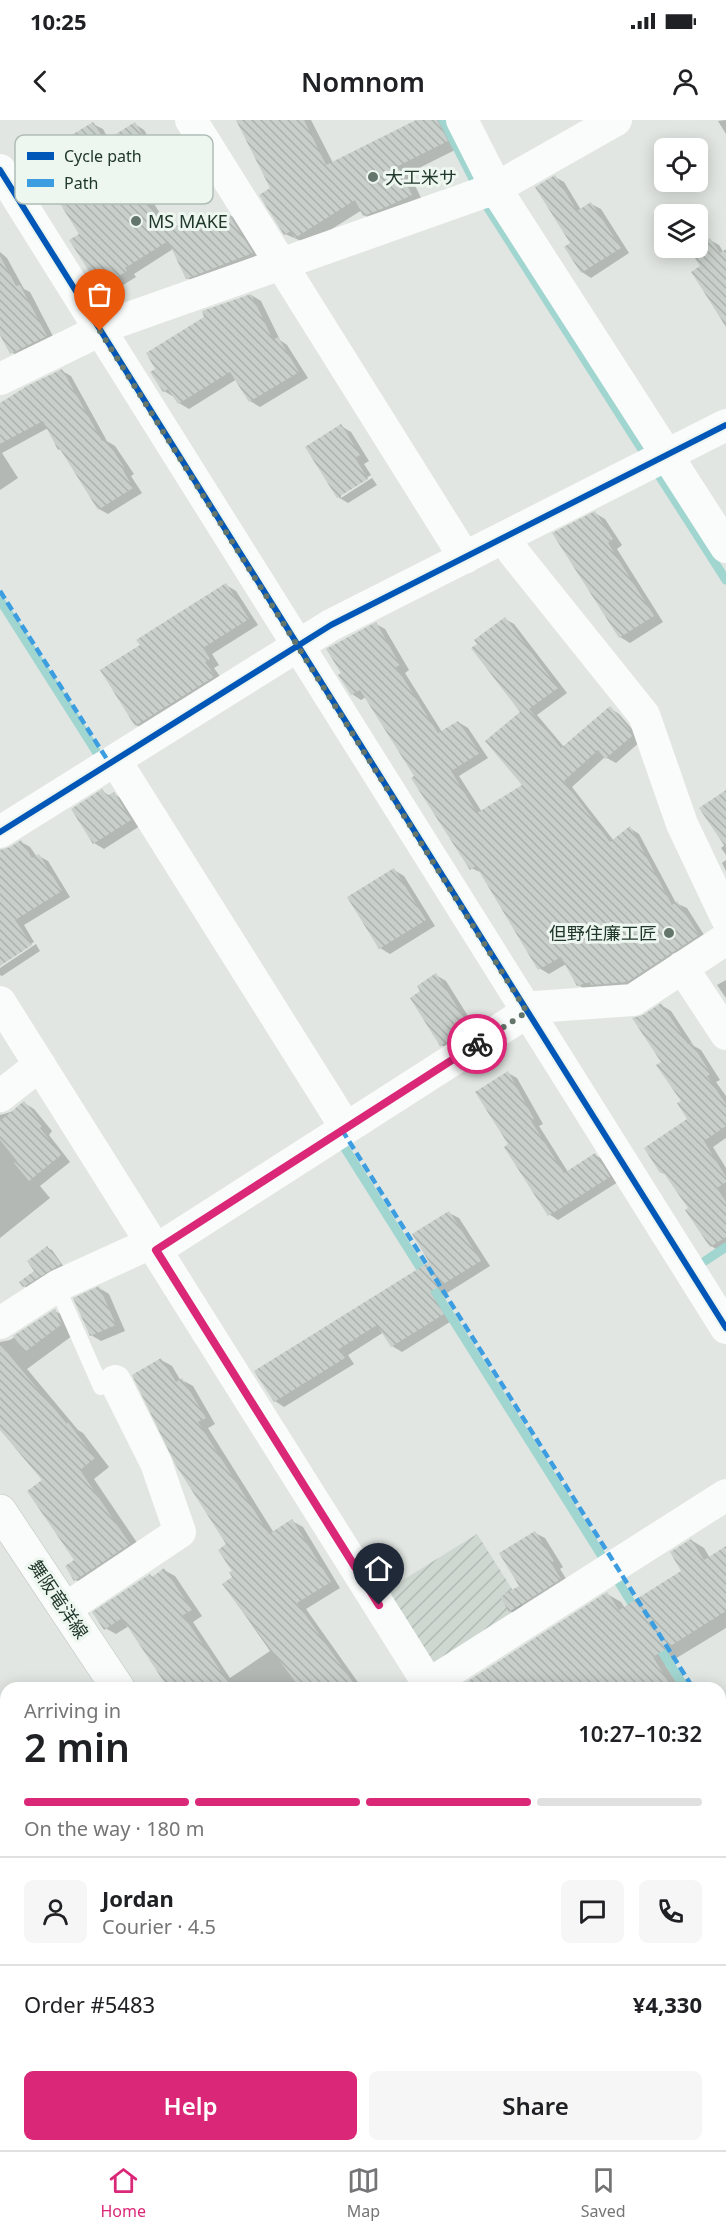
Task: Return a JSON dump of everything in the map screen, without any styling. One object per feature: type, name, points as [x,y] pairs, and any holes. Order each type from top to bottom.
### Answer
[{"type":"main road","name":"舞阪竜洋線","points":[[0,1511],[114,1682]]},
{"type":"street","points":[[191,120],[200,135]]},
{"type":"street","points":[[462,120],[496,188],[726,547]]},
{"type":"street","points":[[0,379],[117,322],[496,188],[616,120]]},
{"type":"street","points":[[213,155],[465,558]]},
{"type":"street","points":[[0,170],[15,194]]},
{"type":"street","points":[[21,204],[726,1328]]},
{"type":"street","points":[[0,832],[331,625],[668,456],[726,424]]},
{"type":"street","points":[[506,537],[514,553],[644,715],[682,824],[726,917]]},
{"type":"street","points":[[115,760],[346,1128]]},
{"type":"street","points":[[0,1323],[57,1287],[138,1249],[153,1246],[346,1128],[535,1007],[633,1000],[726,939]]},
{"type":"street","points":[[682,967],[726,1034]]},
{"type":"street","points":[[0,1002],[426,1682]]},
{"type":"street","points":[[0,1096],[40,1065]]},
{"type":"street","points":[[65,1609],[180,1532],[156,1463],[115,1381]]},
{"type":"street","points":[[434,1682],[726,1495]]},
{"type":"lane","points":[[57,1287],[101,1387],[115,1381]]},
{"type":"shaded area","points":[[477,1534],[526,1611],[437,1668],[382,1593]]},
{"type":"building","points":[[236,120],[304,120],[326,165],[416,120],[437,120],[448,141],[398,166],[412,195],[363,216],[355,200],[295,238],[291,231],[284,235],[259,195],[270,188]]},
{"type":"building","points":[[93,122],[101,135],[72,135]]},
{"type":"building","points":[[135,122],[143,135],[114,135]]},
{"type":"building","points":[[555,175],[577,211],[591,202],[621,248],[581,273],[564,247],[570,243],[535,187]]},
{"type":"building","points":[[60,204],[148,204],[166,232],[195,215],[200,224],[227,212],[253,253],[186,279],[168,241],[125,268],[127,271],[100,288],[69,240],[79,234]]},
{"type":"building","points":[[710,238],[720,253],[726,249],[726,326],[691,272],[700,266],[695,258],[708,258],[708,239]]},
{"type":"building","points":[[0,256],[16,286],[20,285],[47,336],[10,354],[0,335]]},
{"type":"building","points":[[251,294],[273,340],[278,337],[299,372],[249,402],[230,372],[178,404],[168,389],[163,392],[150,372],[155,369],[146,353],[204,317],[202,311]]},
{"type":"building","points":[[62,369],[102,441],[106,439],[125,469],[123,470],[133,488],[98,510],[60,449],[58,450],[43,421],[0,444],[0,403],[27,386]]},
{"type":"building","points":[[341,424],[360,455],[355,458],[368,479],[337,498],[305,447]]},
{"type":"building","points":[[595,511],[613,539],[608,543],[654,616],[619,638],[552,533]]},
{"type":"building","points":[[226,583],[249,619],[203,648],[210,659],[205,662],[215,676],[135,726],[100,670],[140,645],[136,640]]},
{"type":"building","points":[[505,617],[558,688],[529,709],[561,748],[610,706],[630,730],[632,736],[605,759],[598,750],[564,781],[610,842],[630,826],[672,905],[677,901],[699,935],[627,982],[591,985],[590,982],[577,986],[561,957],[538,970],[476,866],[470,870],[411,778],[414,776],[360,690],[351,695],[338,675],[341,673],[326,649],[376,622],[400,665],[396,667],[438,733],[458,721],[480,753],[451,771],[477,813],[522,785],[485,741],[520,712],[471,648],[477,644],[474,640]]},
{"type":"building","points":[[102,789],[107,796],[114,792],[131,820],[93,844],[71,809]]},
{"type":"building","points":[[726,790],[726,848],[699,808]]},
{"type":"building","points":[[21,840],[32,858],[39,854],[62,891],[15,920],[32,945],[0,966],[0,850]]},
{"type":"building","points":[[394,868],[426,920],[379,949],[347,897]]},
{"type":"building","points":[[436,973],[464,1018],[456,1023],[462,1033],[440,1046],[410,998],[420,991],[417,986]]},
{"type":"building","points":[[661,1003],[688,1044],[691,1042],[711,1074],[707,1076],[726,1104],[726,1126],[704,1141],[726,1177],[726,1182],[717,1188],[726,1202],[726,1237],[710,1247],[685,1210],[688,1208],[663,1172],[660,1173],[644,1148],[687,1119],[677,1103],[681,1101],[656,1065],[661,1062],[632,1018],[643,1015]]},
{"type":"building","points":[[508,1071],[534,1119],[531,1121],[564,1173],[595,1153],[610,1177],[548,1216],[504,1147],[508,1144],[475,1092]]},
{"type":"building","points":[[24,1101],[43,1125],[40,1128],[61,1155],[29,1181],[14,1163],[17,1161],[0,1140],[0,1121]]},
{"type":"building","points":[[449,1211],[481,1261],[430,1292],[444,1314],[391,1347],[377,1325],[339,1349],[345,1358],[274,1402],[254,1371],[429,1262],[412,1234]]},
{"type":"building","points":[[47,1246],[61,1264],[23,1287],[19,1282],[34,1271],[27,1261]]},
{"type":"building","points":[[99,1286],[116,1325],[90,1336],[73,1298]]},
{"type":"building","points":[[55,1309],[62,1324],[25,1352],[13,1336]]},
{"type":"building","points":[[0,1344],[67,1424],[68,1422],[95,1458],[80,1470],[130,1544],[74,1581],[65,1566],[74,1560],[27,1491],[42,1480],[0,1430]]},
{"type":"building","points":[[161,1358],[176,1382],[182,1378],[206,1418],[198,1422],[269,1534],[292,1519],[331,1582],[297,1603],[353,1682],[296,1682],[222,1584],[232,1577],[229,1572],[232,1571],[218,1550],[226,1544],[175,1464],[132,1375]]},
{"type":"building","points":[[535,1531],[554,1561],[551,1563],[561,1579],[509,1612],[500,1597],[519,1586],[499,1553]]},
{"type":"building","points":[[691,1539],[704,1560],[726,1546],[726,1611],[653,1657],[668,1682],[466,1682],[607,1592],[619,1610],[681,1571],[670,1552]]},
{"type":"building","points":[[164,1568],[192,1610],[183,1615],[228,1682],[164,1682],[122,1618],[104,1630],[92,1612],[150,1574],[152,1577]]},
{"type":"waterway","points":[[443,120],[473,179]]},
{"type":"waterway","points":[[488,208],[643,451]]},
{"type":"waterway","points":[[660,477],[726,580]]},
{"type":"waterway","points":[[0,600],[101,759]]},
{"type":"waterway","points":[[341,1142],[605,1561]]},
{"type":"waterway","points":[[705,1261],[726,1247]]},
{"type":"waterway","points":[[615,1576],[637,1612]]},
{"type":"waterway","points":[[656,1642],[681,1682]]},
{"type":"marked path","points":[[0,591],[110,764]]},
{"type":"marked path","points":[[342,1130],[689,1682]]},
{"type":"cycle path","points":[[0,170],[15,194]]},
{"type":"cycle path","points":[[21,204],[726,1328]]},
{"type":"cycle path","points":[[0,832],[331,625],[726,425]]},
{"type":"way so far","points":[[100,331],[527,1012],[477,1044]]},
{"type":"place","name":"大工米サ","points":[[373,177]]},
{"type":"place","name":"MS MAKE","points":[[136,221]]},
{"type":"place","name":"但野住廉工匠","points":[[669,933]]},
{"type":"route","points":[[379,1605],[156,1250],[477,1044]]}]
